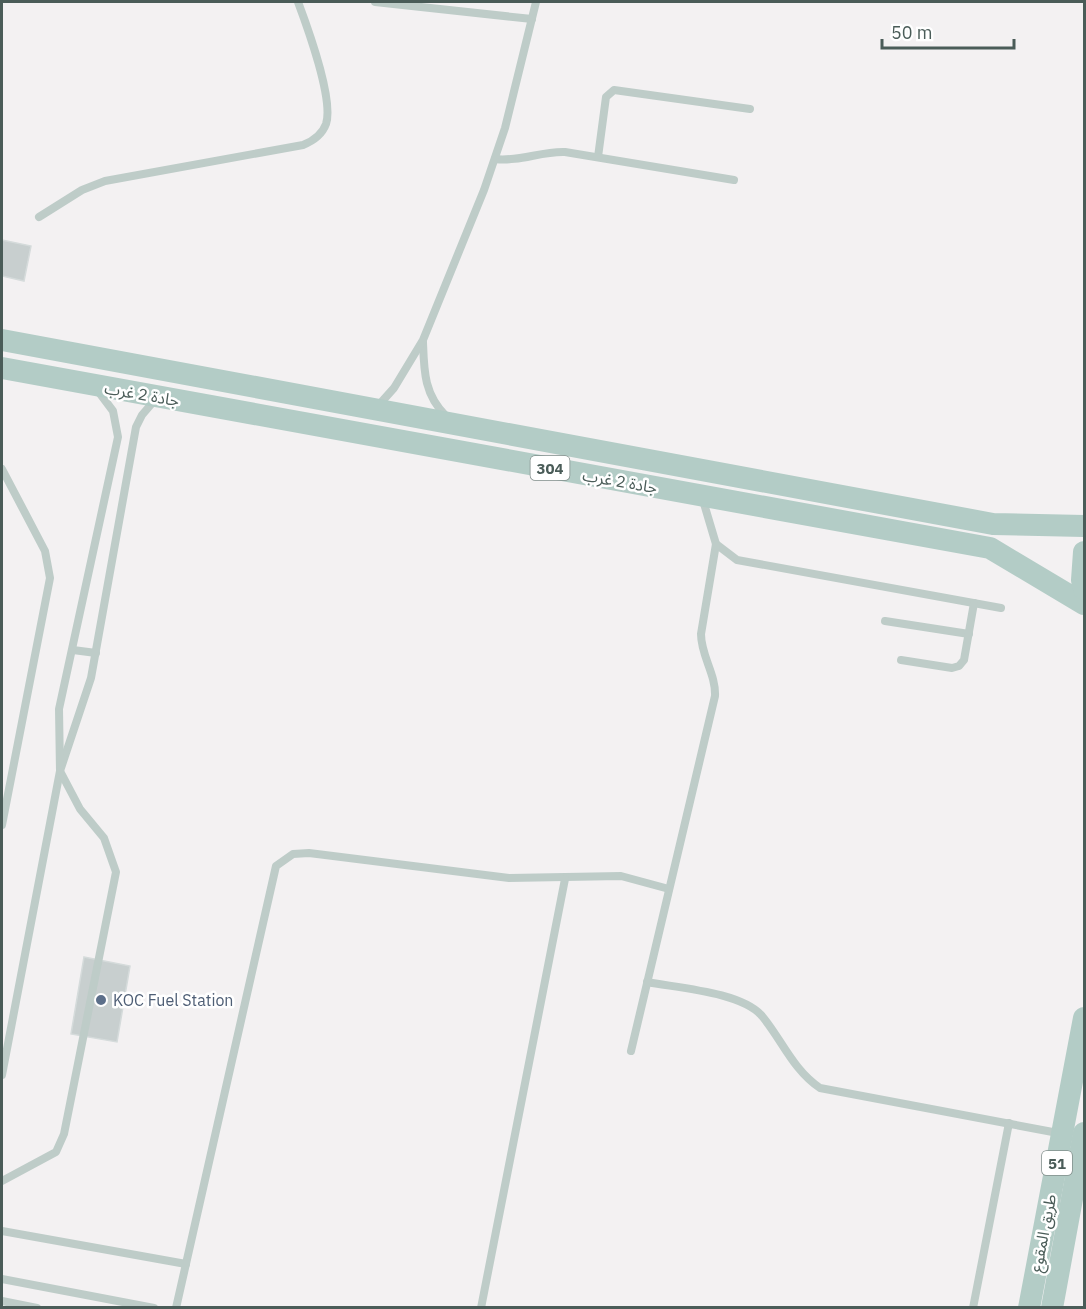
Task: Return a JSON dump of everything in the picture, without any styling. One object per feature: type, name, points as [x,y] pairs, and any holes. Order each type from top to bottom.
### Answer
[{"type":"main road","name":"جادة 2 غرب","points":[[2,340],[993,524],[1084,526]]},
{"type":"main road","name":"جادة 2 غرب","points":[[2,368],[990,549],[1084,604]]},
{"type":"main road","points":[[1084,552],[1082,580],[1084,589]]},
{"type":"main road","name":"طريق المقوع","points":[[1052,1308],[1084,1018]]},
{"type":"main road","name":"طريق المقوع","points":[[1029,1308],[1073,1134]]},
{"type":"lane","points":[[39,217],[82,190],[105,180],[303,146],[317,137],[326,124],[327,107],[314,48],[298,2]]},
{"type":"lane","points":[[375,2],[532,19]]},
{"type":"lane","points":[[375,409],[394,388],[423,340],[495,159],[511,107],[536,2]]},
{"type":"lane","points":[[598,157],[606,97],[614,90],[750,109]]},
{"type":"lane","points":[[495,159],[521,160],[554,152],[598,157],[734,180]]},
{"type":"lane","points":[[423,340],[424,379],[428,392],[445,415],[458,424]]},
{"type":"lane","points":[[2,1181],[56,1152],[64,1134],[116,873],[104,838],[81,809],[60,771],[59,709],[118,437],[117,423],[110,405],[98,390],[86,383]]},
{"type":"lane","points":[[2,1072],[4,1046],[60,771],[84,702],[96,653],[134,439],[142,415],[159,397]]},
{"type":"lane","points":[[118,437],[134,439]]},
{"type":"lane","points":[[2,470],[45,550],[50,578],[2,825]]},
{"type":"lane","points":[[631,1051],[715,696],[714,681],[702,645],[701,634],[716,544],[702,496]]},
{"type":"lane","points":[[716,544],[729,556],[745,562],[1001,608]]},
{"type":"lane","points":[[901,660],[956,668],[964,660],[974,603]]},
{"type":"lane","points":[[885,621],[969,634]]},
{"type":"lane","points":[[73,650],[96,653]]},
{"type":"lane","points":[[176,1308],[276,866],[293,854],[309,852],[509,878],[565,879],[621,876],[669,889]]},
{"type":"lane","points":[[481,1308],[565,879]]},
{"type":"lane","points":[[648,982],[734,999],[753,1007],[768,1023],[799,1071],[820,1088],[1073,1134]]},
{"type":"lane","points":[[973,1308],[1009,1124]]},
{"type":"lane","points":[[2,1231],[186,1264]]},
{"type":"lane","points":[[2,1279],[154,1308]]},
{"type":"lane","points":[[2,1301],[37,1308]]},
{"type":"building","points":[[2,240],[31,246],[24,281],[2,276]]},
{"type":"building","name":"KOC Fuel Station","points":[[84,957],[130,966],[117,1042],[71,1034]]},
{"type":"place","name":"KOC Fuel Station","points":[[101,1000]]}]
